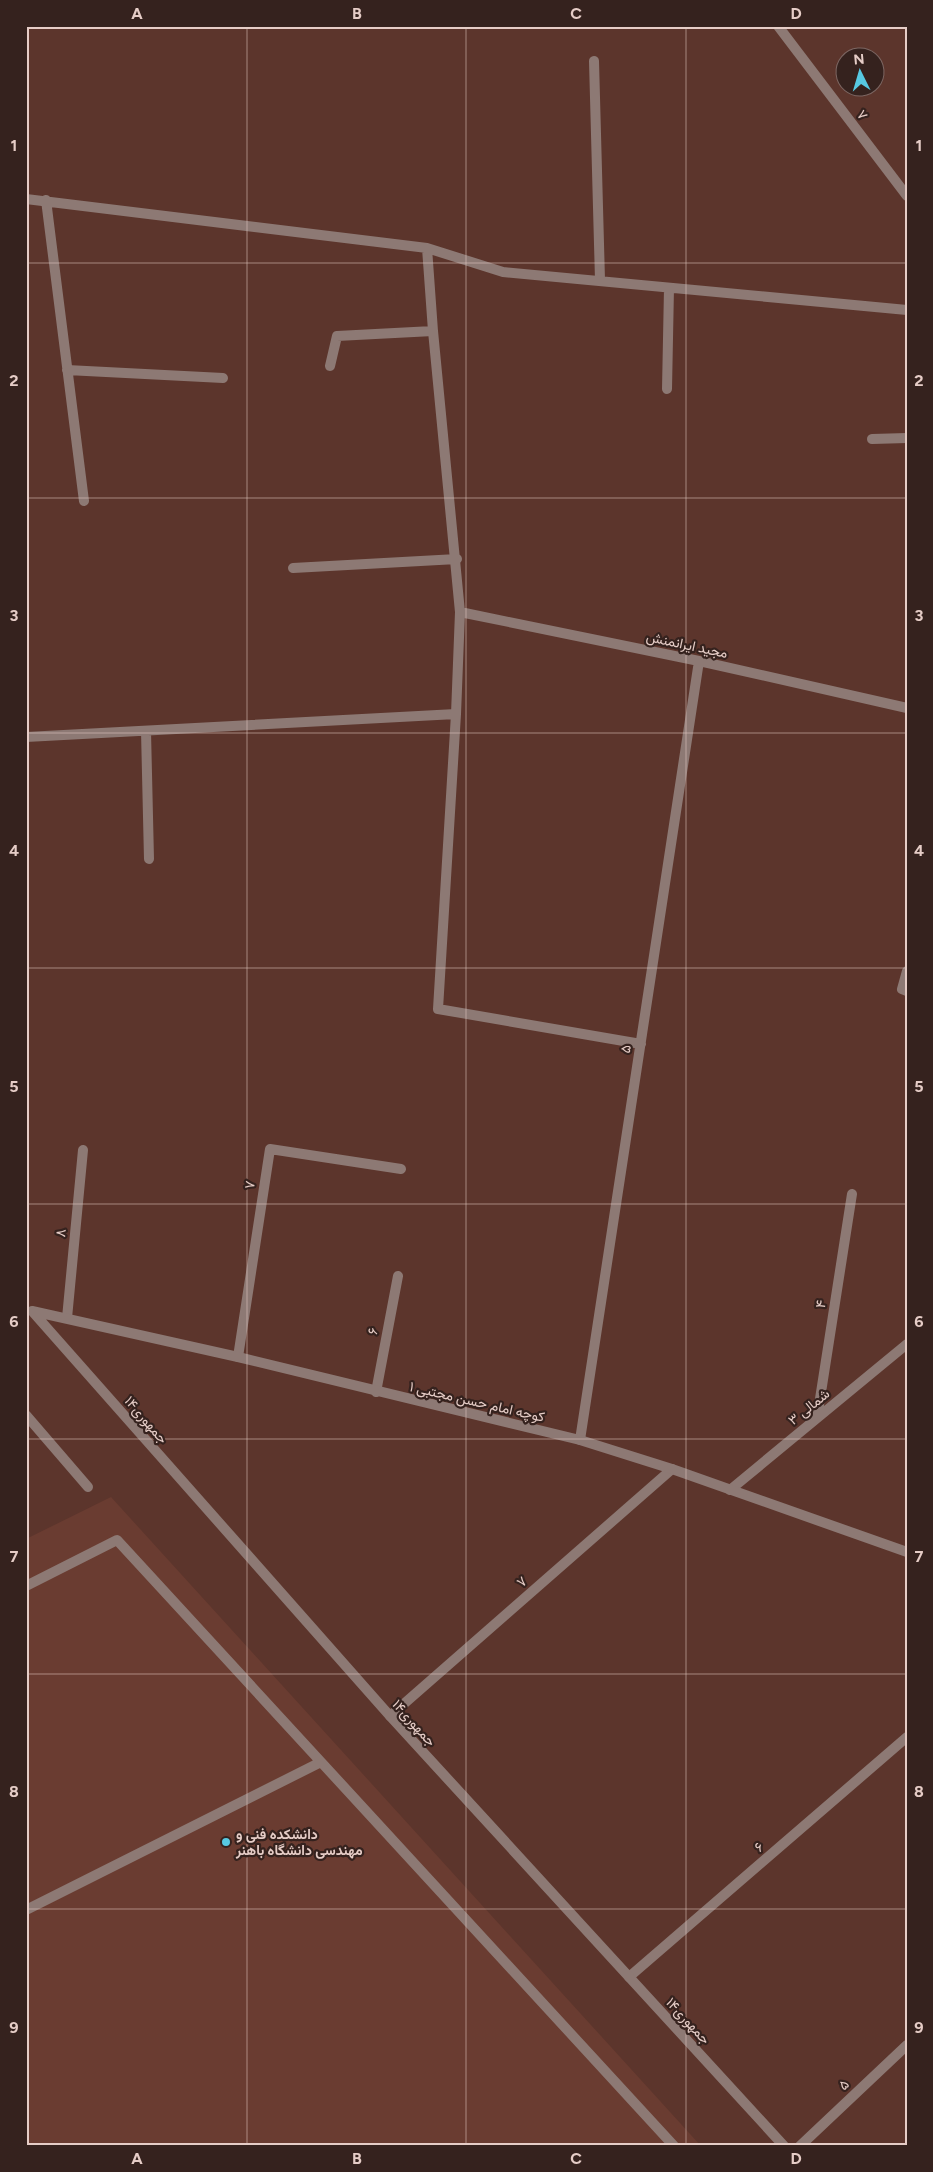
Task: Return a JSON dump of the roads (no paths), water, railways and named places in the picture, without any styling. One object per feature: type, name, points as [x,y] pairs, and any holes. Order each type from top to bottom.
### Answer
[{"type":"street","name":"۷","points":[[778,26],[907,196]]},
{"type":"street","points":[[594,61],[600,280]]},
{"type":"street","points":[[26,198],[428,248],[504,272],[907,310]]},
{"type":"street","points":[[46,200],[84,501]]},
{"type":"street","points":[[428,248],[433,331],[457,559],[460,612],[456,714],[438,1009],[640,1044]]},
{"type":"street","points":[[667,389],[669,288]]},
{"type":"street","points":[[330,366],[337,336],[433,331]]},
{"type":"street","points":[[67,370],[224,378]]},
{"type":"street","points":[[872,438],[907,438]]},
{"type":"street","points":[[292,568],[457,559]]},
{"type":"street","name":"مجید ایرانمنش","points":[[460,612],[700,661],[907,708]]},
{"type":"street","name":"۵","points":[[580,1440],[700,661]]},
{"type":"street","points":[[26,737],[456,714]]},
{"type":"street","points":[[146,731],[149,859]]},
{"type":"street","points":[[907,971],[902,988],[907,991]]},
{"type":"street","name":"۷","points":[[238,1357],[270,1149],[401,1169]]},
{"type":"street","name":"۸","points":[[68,1318],[83,1150]]},
{"type":"street","name":"۴","points":[[817,1418],[852,1194]]},
{"type":"street","name":"۶","points":[[376,1392],[398,1276]]},
{"type":"street","name":"کوچه امام حسن مجتبی ۱","points":[[29,1310],[238,1357],[580,1440],[672,1469],[907,1552]]},
{"type":"street","name":"جمهوری۱۴","points":[[29,1310],[390,1716],[784,2146]]},
{"type":"street","name":"۳ شمالی","points":[[730,1490],[907,1344]]},
{"type":"street","points":[[26,1415],[88,1487]]},
{"type":"street","name":"۷","points":[[390,1716],[672,1469]]},
{"type":"street","points":[[26,1586],[117,1540],[674,2146]]},
{"type":"street","name":"۶","points":[[629,1977],[907,1737]]},
{"type":"street","points":[[26,1910],[321,1762]]},
{"type":"street","name":"۵","points":[[800,2146],[907,2045]]},
{"type":"place","name":"دانشکده فنی و مهندسی دانشگاه باهنر","points":[[226,1842]]}]
